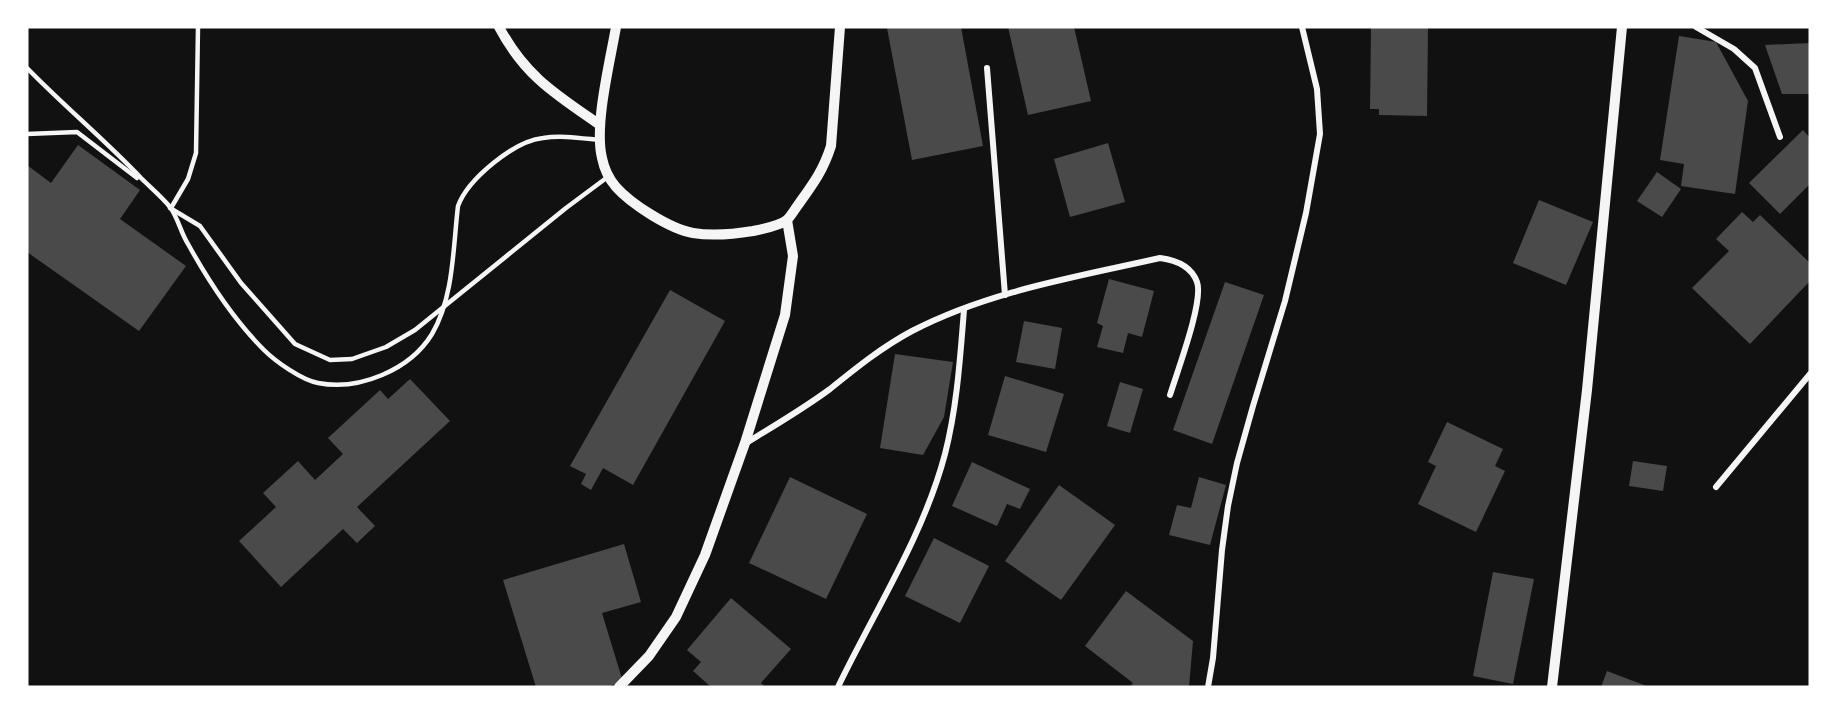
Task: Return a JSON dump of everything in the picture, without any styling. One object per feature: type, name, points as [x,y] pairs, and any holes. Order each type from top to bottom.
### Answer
[{"type":"street","points":[[499,27],[523,66],[561,98],[600,125]]},
{"type":"street","points":[[616,27],[600,125],[599,140],[602,158],[615,186],[630,199],[682,230],[695,233],[744,232],[766,228],[787,220],[819,177],[831,146],[840,27]]},
{"type":"street","points":[[1208,687],[1213,658],[1222,550],[1232,484],[1252,406],[1285,301],[1306,213],[1320,134],[1317,89],[1302,27]]},
{"type":"street","points":[[1552,687],[1587,390],[1622,27]]},
{"type":"street","points":[[1696,27],[1734,49],[1755,68],[1780,137]]},
{"type":"street","points":[[987,68],[1005,295]]},
{"type":"street","points":[[619,687],[650,656],[676,617],[705,555],[745,443],[785,315],[793,256],[787,220]]},
{"type":"street","points":[[745,443],[783,421],[865,360],[912,331],[984,300],[1065,278],[1160,258],[1175,260],[1187,267],[1197,282],[1196,309],[1170,395]]},
{"type":"street","points":[[838,687],[909,551],[928,506],[944,456],[955,408],[964,310]]},
{"type":"street","points":[[1716,487],[1810,374]]},
{"type":"lane","points":[[171,208],[188,179],[196,153],[198,27]]},
{"type":"lane","points":[[27,68],[171,208],[186,241],[210,283],[265,351],[286,368],[316,383],[345,386],[391,372],[416,353],[432,334],[443,308],[451,270],[458,206],[470,185],[492,165],[519,146],[532,140],[566,137],[599,140]]},
{"type":"lane","points":[[27,134],[77,132],[129,170],[171,208],[200,226],[242,283],[295,344],[330,360],[352,359],[386,347],[415,330],[609,176]]},
{"type":"building","points":[[961,27],[983,146],[912,160],[887,28]]},
{"type":"building","points":[[1008,27],[1074,27],[1091,101],[1028,115]]},
{"type":"building","points":[[1371,27],[1428,27],[1427,116],[1379,115],[1379,109],[1370,109]]},
{"type":"building","points":[[1679,36],[1716,42],[1748,101],[1735,194],[1681,186],[1684,164],[1660,160]]},
{"type":"building","points":[[1810,43],[1810,94],[1782,94],[1765,45]]},
{"type":"building","points":[[1803,130],[1810,138],[1810,184],[1780,214],[1749,183]]},
{"type":"building","points":[[1108,143],[1125,202],[1070,217],[1054,159]]},
{"type":"building","points":[[78,145],[140,190],[120,219],[186,266],[139,331],[27,252],[27,165],[51,183]]},
{"type":"building","points":[[1657,172],[1681,189],[1662,217],[1637,201]]},
{"type":"building","points":[[1539,200],[1593,222],[1566,285],[1513,263]]},
{"type":"building","points":[[1742,212],[1753,222],[1760,215],[1810,263],[1810,281],[1750,344],[1692,288],[1729,251],[1716,239]]},
{"type":"building","points":[[1109,279],[1154,291],[1142,337],[1128,333],[1123,353],[1097,347],[1103,326],[1097,323]]},
{"type":"building","points":[[1225,282],[1264,295],[1212,444],[1173,430]]},
{"type":"building","points":[[670,290],[725,321],[633,485],[603,468],[591,490],[581,484],[586,474],[570,466]]},
{"type":"building","points":[[1024,321],[1062,328],[1055,369],[1016,362]]},
{"type":"building","points":[[895,354],[953,362],[944,417],[923,455],[880,448]]},
{"type":"building","points":[[1005,376],[1064,394],[1046,452],[988,435]]},
{"type":"building","points":[[410,379],[450,421],[357,507],[375,526],[357,543],[343,529],[281,587],[239,541],[276,507],[263,493],[298,461],[315,480],[343,454],[328,438],[380,390],[388,399]]},
{"type":"building","points":[[1120,382],[1143,389],[1130,433],[1107,426]]},
{"type":"building","points":[[1447,422],[1503,449],[1495,466],[1505,471],[1476,532],[1418,504],[1436,466],[1428,462]]},
{"type":"building","points":[[1633,461],[1667,466],[1663,491],[1629,486]]},
{"type":"building","points":[[972,462],[1030,489],[1020,509],[1007,504],[997,526],[952,506]]},
{"type":"building","points":[[790,477],[867,514],[826,599],[749,563]]},
{"type":"building","points":[[1199,477],[1226,485],[1210,545],[1169,535],[1177,505],[1191,508]]},
{"type":"building","points":[[1059,485],[1115,525],[1061,600],[1005,561]]},
{"type":"building","points":[[934,538],[989,566],[960,623],[905,596]]},
{"type":"building","points":[[624,544],[641,602],[602,613],[623,682],[606,687],[536,687],[503,580]]},
{"type":"building","points":[[1493,572],[1534,579],[1513,684],[1473,676]]},
{"type":"building","points":[[1126,591],[1193,641],[1189,687],[1130,687],[1133,683],[1085,646]]},
{"type":"building","points":[[731,598],[791,649],[761,683],[765,687],[711,687],[693,671],[701,662],[687,650]]},
{"type":"building","points":[[1607,671],[1649,687],[1601,687]]}]
